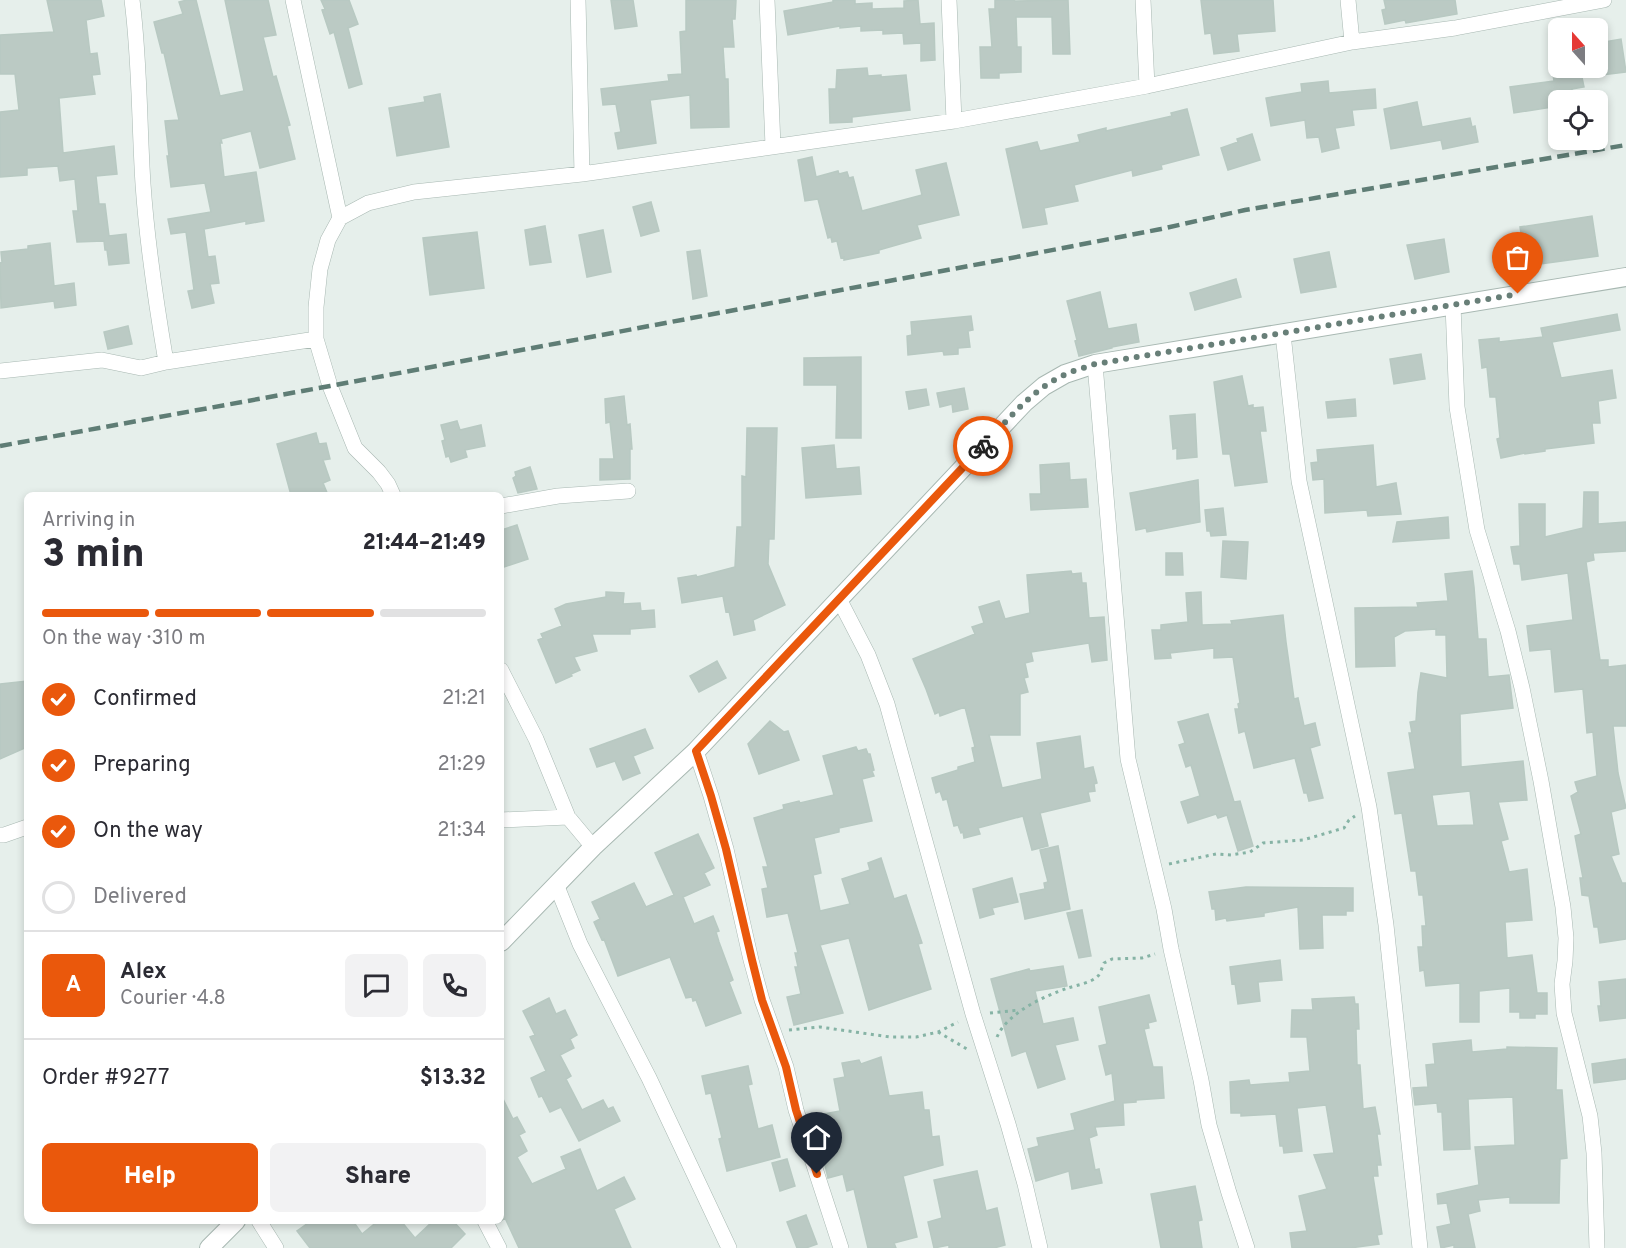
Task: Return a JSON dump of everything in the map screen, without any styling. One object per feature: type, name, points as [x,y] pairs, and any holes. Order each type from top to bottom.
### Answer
[{"type":"street","points":[[132,0],[139,81],[143,185],[152,269],[166,362]]},
{"type":"street","points":[[293,0],[340,218]]},
{"type":"street","points":[[578,0],[582,174]]},
{"type":"street","points":[[767,0],[773,146]]},
{"type":"street","points":[[949,0],[954,120]]},
{"type":"street","points":[[1143,0],[1147,86]]},
{"type":"street","points":[[1348,0],[1352,42]]},
{"type":"street","points":[[392,492],[379,472],[355,448],[330,386],[316,339],[316,307],[320,269],[328,240],[340,218],[368,203],[414,192],[582,174],[954,120],[1147,86],[1352,42],[1455,28],[1550,6],[1604,0]]},
{"type":"street","points":[[504,939],[593,847],[696,751],[1024,403],[1044,386],[1065,374],[1095,364],[1626,278]]},
{"type":"street","points":[[1453,305],[1457,408],[1477,530],[1508,631],[1522,688],[1563,907],[1566,938],[1562,984],[1564,1013],[1590,1116],[1594,1153],[1597,1248]]},
{"type":"street","points":[[1283,334],[1299,481],[1369,807],[1386,926],[1420,1248]]},
{"type":"street","points":[[0,371],[102,360],[141,368],[166,362],[316,339]]},
{"type":"street","points":[[1095,364],[1128,759],[1164,909],[1209,1125],[1247,1248]]},
{"type":"street","points":[[504,505],[558,496],[628,491]]},
{"type":"street","points":[[839,599],[867,655],[887,704],[973,1014],[1025,1184],[1040,1248]]},
{"type":"street","points":[[504,676],[536,739],[568,817],[593,847]]},
{"type":"street","points":[[696,751],[726,849],[762,1000],[786,1067],[796,1110],[841,1248]]},
{"type":"street","points":[[504,820],[568,817]]},
{"type":"street","points":[[0,835],[24,828]]},
{"type":"street","points":[[556,884],[580,945],[649,1078],[729,1248]]},
{"type":"street","points":[[209,1248],[233,1224]]},
{"type":"street","points":[[261,1224],[276,1248]]},
{"type":"street","points":[[487,1224],[499,1248]]},
{"type":"path","points":[[1154,867],[1216,854],[1231,855],[1250,852],[1263,843],[1303,840],[1344,828],[1349,820],[1369,807]]},
{"type":"path","points":[[938,1032],[988,1060],[1000,1031],[1021,1010],[1099,975],[1104,963],[1112,959],[1142,958],[1171,949]]},
{"type":"path","points":[[774,1031],[820,1027],[890,1037],[916,1037],[938,1032],[973,1014],[1021,1010]]},
{"type":"building","points":[[47,0],[101,0],[104,16],[86,20],[90,54],[97,53],[100,74],[92,75],[95,94],[59,98],[63,153],[114,146],[117,174],[96,176],[99,204],[105,204],[109,236],[126,234],[129,263],[109,265],[104,241],[77,242],[73,211],[78,211],[75,179],[60,181],[58,166],[27,168],[27,175],[0,177],[0,112],[19,110],[15,74],[0,74],[0,35],[54,32]]},
{"type":"building","points":[[196,0],[220,96],[244,91],[225,0],[268,0],[276,35],[263,37],[273,77],[276,76],[290,125],[287,126],[295,159],[260,168],[251,131],[221,139],[224,177],[256,172],[264,221],[246,224],[246,221],[204,229],[208,257],[215,256],[219,283],[210,284],[214,303],[192,308],[188,291],[194,290],[186,232],[171,234],[168,219],[211,212],[205,183],[171,187],[165,121],[179,120],[164,53],[162,53],[154,22],[183,14],[179,2]]},
{"type":"building","points":[[321,0],[349,0],[358,24],[348,28],[362,84],[349,88],[334,32],[330,34]]},
{"type":"building","points":[[611,0],[633,0],[637,26],[615,29]]},
{"type":"building","points":[[686,0],[736,0],[735,19],[732,19],[734,47],[723,47],[725,79],[728,79],[729,127],[691,128],[690,95],[650,100],[656,143],[618,149],[615,133],[621,132],[616,104],[603,105],[601,89],[669,81],[668,75],[682,74],[680,32],[686,31]]},
{"type":"building","points":[[833,0],[855,0],[855,4],[872,3],[872,9],[904,8],[904,1],[918,0],[920,24],[934,23],[935,60],[921,61],[921,43],[904,44],[903,33],[883,34],[883,30],[861,31],[861,26],[840,28],[840,26],[788,35],[784,11],[833,2]]},
{"type":"building","points":[[995,0],[1068,0],[1070,54],[1053,54],[1052,17],[1016,17],[1017,47],[1021,47],[1021,72],[999,73],[999,78],[981,78],[980,47],[992,47],[989,9],[995,9]]},
{"type":"building","points":[[1201,0],[1273,0],[1275,31],[1237,34],[1239,51],[1214,54],[1211,33],[1205,34]]},
{"type":"building","points":[[1384,0],[1455,0],[1457,14],[1406,23],[1405,20],[1385,24],[1382,10],[1386,9]]},
{"type":"building","points":[[1621,39],[1626,72],[1608,74],[1608,41]]},
{"type":"building","points":[[867,68],[868,76],[906,75],[910,110],[852,117],[852,122],[830,123],[829,89],[836,89],[837,70]]},
{"type":"building","points":[[1554,78],[1582,78],[1584,87],[1572,90],[1548,90],[1548,108],[1514,113],[1510,87],[1554,81]]},
{"type":"building","points":[[1328,81],[1329,93],[1375,89],[1376,108],[1352,110],[1354,125],[1335,128],[1339,148],[1322,152],[1319,137],[1307,138],[1305,120],[1271,126],[1266,98],[1302,92],[1301,84]]},
{"type":"building","points":[[440,94],[449,147],[397,156],[389,108],[425,102],[424,97]]},
{"type":"building","points":[[1417,102],[1422,127],[1470,118],[1472,127],[1475,126],[1478,142],[1443,149],[1441,140],[1391,149],[1384,109]]},
{"type":"building","points":[[1187,109],[1199,155],[1161,165],[1162,169],[1133,176],[1132,170],[1074,185],[1078,201],[1044,208],[1047,224],[1023,228],[1006,149],[1037,142],[1040,151],[1080,142],[1078,135],[1172,116],[1171,113]]},
{"type":"building","points":[[1252,134],[1260,160],[1228,170],[1221,148]]},
{"type":"building","points":[[812,157],[816,177],[838,171],[839,174],[847,172],[849,178],[853,177],[862,211],[922,195],[916,170],[946,163],[959,215],[917,225],[921,238],[879,250],[879,253],[844,260],[844,257],[841,258],[837,241],[832,242],[831,237],[828,238],[818,199],[805,201],[798,160]]},
{"type":"building","points":[[651,202],[659,231],[641,236],[633,207]]},
{"type":"building","points":[[1592,216],[1598,256],[1526,266],[1520,227]]},
{"type":"building","points":[[545,226],[551,262],[530,265],[525,230]]},
{"type":"building","points":[[603,230],[611,272],[587,277],[579,235]]},
{"type":"building","points":[[477,232],[484,288],[430,295],[423,238]]},
{"type":"building","points":[[1444,239],[1449,272],[1415,279],[1407,245]]},
{"type":"building","points":[[50,243],[54,286],[74,283],[76,305],[55,308],[54,301],[1,308],[1,252],[28,249],[28,246]]},
{"type":"building","points":[[700,250],[707,296],[693,299],[687,252]]},
{"type":"building","points":[[1329,252],[1336,287],[1301,293],[1294,259]]},
{"type":"building","points":[[1236,279],[1241,297],[1195,310],[1190,293]]},
{"type":"building","points":[[1100,292],[1108,329],[1136,324],[1139,342],[1079,356],[1067,301]]},
{"type":"building","points":[[1617,314],[1620,330],[1552,342],[1561,378],[1612,370],[1616,398],[1598,401],[1600,423],[1592,423],[1594,443],[1545,449],[1545,451],[1501,458],[1497,439],[1500,438],[1496,397],[1490,397],[1487,367],[1482,368],[1479,340],[1499,338],[1499,342],[1543,337],[1541,328]]},
{"type":"building","points":[[971,316],[973,330],[968,331],[970,347],[958,348],[958,354],[944,355],[943,351],[908,355],[907,336],[912,335],[911,322]]},
{"type":"building","points":[[128,326],[132,344],[108,349],[104,332]]},
{"type":"building","points":[[1421,354],[1425,379],[1394,384],[1390,359]]},
{"type":"building","points":[[861,357],[861,438],[836,438],[837,385],[804,385],[804,358]]},
{"type":"building","points":[[1242,376],[1248,406],[1263,407],[1266,431],[1260,431],[1267,482],[1235,486],[1230,454],[1223,454],[1214,382]]},
{"type":"building","points":[[964,388],[968,409],[953,412],[952,404],[940,407],[937,393]]},
{"type":"building","points":[[926,389],[929,405],[909,409],[906,392]]},
{"type":"building","points":[[624,396],[632,449],[630,449],[630,479],[600,480],[600,459],[614,459],[610,422],[606,423],[605,399]]},
{"type":"building","points":[[1355,399],[1356,416],[1328,418],[1326,402]]},
{"type":"building","points":[[1195,414],[1197,457],[1177,459],[1177,448],[1173,449],[1170,416]]},
{"type":"building","points":[[457,421],[460,430],[481,425],[485,446],[465,450],[467,457],[451,462],[449,456],[446,457],[441,425]]},
{"type":"building","points":[[747,428],[777,428],[774,539],[769,539],[768,564],[785,605],[753,620],[755,630],[734,635],[723,596],[682,603],[678,578],[696,575],[697,577],[735,567],[737,527],[742,527],[742,476],[746,477]]},
{"type":"building","points":[[316,433],[319,444],[326,443],[330,459],[323,460],[330,480],[323,483],[327,492],[290,492],[277,444]]},
{"type":"building","points":[[834,445],[836,469],[859,467],[861,494],[806,498],[802,448]]},
{"type":"building","points":[[1373,445],[1376,487],[1396,483],[1401,514],[1368,516],[1367,510],[1325,513],[1324,479],[1313,480],[1311,463],[1318,462],[1317,450]]},
{"type":"building","points":[[1069,463],[1070,480],[1086,479],[1088,507],[1031,510],[1030,494],[1041,494],[1040,465]]},
{"type":"building","points":[[530,467],[537,489],[518,493],[513,478],[516,476],[515,472]]},
{"type":"building","points":[[1198,480],[1200,522],[1147,532],[1146,528],[1136,530],[1130,493]]},
{"type":"building","points":[[1584,492],[1598,492],[1598,524],[1626,522],[1626,551],[1593,553],[1594,560],[1586,562],[1600,660],[1608,660],[1608,667],[1626,665],[1626,726],[1613,726],[1618,773],[1626,808],[1611,812],[1619,854],[1611,856],[1622,883],[1626,883],[1626,939],[1600,943],[1598,927],[1594,927],[1589,896],[1582,895],[1580,878],[1583,878],[1575,836],[1581,834],[1571,796],[1578,792],[1575,782],[1597,776],[1593,732],[1587,733],[1583,689],[1555,692],[1551,649],[1530,651],[1527,626],[1573,620],[1568,573],[1522,580],[1520,564],[1514,564],[1511,547],[1520,546],[1519,504],[1545,504],[1545,537],[1583,528]]},
{"type":"building","points":[[1223,508],[1226,535],[1211,536],[1210,531],[1207,531],[1205,510]]},
{"type":"building","points":[[1448,517],[1449,538],[1393,542],[1397,522]]},
{"type":"building","points":[[517,525],[528,559],[504,567],[504,529]]},
{"type":"building","points":[[1223,541],[1248,542],[1246,579],[1221,577]]},
{"type":"building","points":[[1166,553],[1182,553],[1183,575],[1166,575]]},
{"type":"building","points":[[1071,571],[1072,574],[1081,573],[1082,583],[1086,583],[1089,618],[1104,617],[1107,660],[1092,662],[1089,643],[1031,652],[1033,661],[1025,663],[1028,677],[1024,678],[1028,692],[1020,694],[1020,735],[989,735],[1002,788],[1042,779],[1037,743],[1080,736],[1084,769],[1093,767],[1097,783],[1094,784],[1095,791],[1088,792],[1090,801],[1040,813],[1048,846],[1032,850],[1023,816],[978,828],[980,834],[964,838],[958,825],[954,826],[947,799],[943,800],[940,791],[936,793],[932,778],[975,762],[972,748],[975,747],[965,707],[940,716],[939,712],[935,714],[913,659],[975,634],[972,627],[984,623],[979,607],[999,601],[1005,619],[1030,613],[1027,575]]},
{"type":"building","points":[[1472,571],[1478,639],[1486,639],[1488,677],[1509,675],[1513,708],[1460,714],[1461,767],[1523,761],[1527,800],[1498,802],[1508,839],[1501,841],[1509,872],[1527,869],[1532,920],[1505,922],[1507,958],[1532,955],[1537,993],[1547,993],[1547,1014],[1535,1014],[1535,1018],[1520,1018],[1520,1012],[1510,1012],[1510,988],[1479,991],[1479,1022],[1460,1022],[1460,983],[1426,986],[1424,970],[1420,971],[1418,947],[1423,947],[1422,926],[1426,926],[1423,895],[1419,895],[1416,871],[1411,871],[1402,813],[1395,814],[1388,773],[1415,769],[1409,733],[1412,733],[1410,722],[1416,721],[1421,673],[1447,678],[1446,635],[1436,635],[1436,629],[1405,631],[1394,637],[1395,666],[1356,667],[1355,608],[1418,607],[1417,603],[1448,601],[1445,574]],"holes":[[[1470,791],[1474,825],[1437,826],[1432,795]]]},
{"type":"building","points":[[606,592],[624,593],[623,604],[640,603],[641,611],[654,610],[655,627],[630,629],[630,634],[592,634],[597,651],[574,657],[580,670],[556,683],[538,640],[543,638],[541,634],[562,626],[555,609],[566,604],[606,597]]},
{"type":"building","points":[[1201,592],[1202,625],[1232,624],[1231,621],[1283,615],[1294,699],[1298,698],[1304,726],[1315,723],[1320,745],[1310,748],[1323,798],[1309,801],[1307,793],[1304,793],[1295,758],[1254,768],[1245,731],[1239,733],[1235,709],[1239,709],[1238,704],[1240,703],[1233,657],[1214,658],[1214,648],[1170,653],[1171,658],[1155,659],[1152,630],[1161,630],[1161,625],[1188,622],[1186,593]]},
{"type":"building","points":[[717,661],[726,678],[699,692],[690,676]]},
{"type":"building","points":[[24,681],[24,748],[0,759],[0,684]]},
{"type":"building","points":[[1208,714],[1234,802],[1240,801],[1253,846],[1238,851],[1227,815],[1218,818],[1216,814],[1188,823],[1181,802],[1200,796],[1191,765],[1186,767],[1179,745],[1185,743],[1178,722]]},
{"type":"building","points":[[770,721],[784,732],[788,731],[799,760],[759,774],[748,744]]},
{"type":"building","points":[[645,729],[653,748],[633,756],[640,773],[623,780],[615,761],[597,767],[590,749]]},
{"type":"building","points":[[856,747],[858,751],[866,749],[870,754],[874,770],[872,771],[874,776],[862,779],[872,821],[839,828],[839,832],[814,838],[821,873],[813,875],[820,911],[850,904],[842,879],[870,870],[868,863],[881,858],[894,899],[906,895],[922,943],[918,944],[931,989],[869,1010],[849,938],[820,945],[843,1013],[794,1025],[787,997],[801,994],[795,967],[798,967],[795,953],[798,953],[788,913],[767,917],[762,889],[768,888],[763,867],[768,867],[754,818],[784,809],[783,805],[834,795],[823,756]]},
{"type":"building","points":[[698,834],[714,868],[704,873],[710,885],[683,897],[694,924],[713,916],[719,931],[716,932],[719,942],[733,980],[729,982],[741,1013],[706,1026],[696,1000],[693,1001],[692,997],[686,998],[670,957],[618,976],[604,939],[602,940],[594,922],[600,919],[592,902],[634,883],[646,907],[674,895],[655,853]]},
{"type":"building","points":[[1058,846],[1070,909],[1025,919],[1020,894],[1045,889],[1044,883],[1048,882],[1040,850]]},
{"type":"building","points":[[1012,878],[1018,902],[992,908],[994,914],[980,918],[973,889]]},
{"type":"building","points":[[1246,887],[1353,888],[1353,911],[1346,911],[1346,915],[1322,915],[1323,948],[1300,949],[1298,907],[1264,913],[1264,916],[1227,921],[1226,918],[1216,920],[1209,892]]},
{"type":"building","points":[[1082,910],[1091,956],[1079,958],[1067,913]]},
{"type":"building","points":[[1280,960],[1282,980],[1258,982],[1260,1001],[1238,1004],[1230,967]]},
{"type":"building","points":[[1063,966],[1067,986],[1035,991],[1043,1024],[1073,1018],[1078,1040],[1055,1045],[1065,1079],[1038,1088],[1026,1051],[1012,1056],[991,979],[1029,969],[1030,971]]},
{"type":"building","points":[[1626,979],[1626,1018],[1600,1021],[1599,982]]},
{"type":"building","points":[[1149,995],[1156,1021],[1148,1023],[1149,1028],[1144,1029],[1153,1067],[1162,1067],[1164,1098],[1123,1103],[1124,1125],[1095,1127],[1097,1135],[1089,1138],[1095,1170],[1099,1169],[1102,1183],[1072,1189],[1069,1171],[1036,1181],[1028,1149],[1039,1146],[1037,1138],[1075,1130],[1071,1114],[1115,1101],[1112,1073],[1106,1075],[1099,1046],[1107,1044],[1099,1007]]},
{"type":"building","points":[[1354,997],[1355,1004],[1358,1004],[1357,1065],[1360,1065],[1363,1109],[1375,1107],[1380,1134],[1377,1134],[1381,1165],[1377,1165],[1378,1176],[1373,1176],[1382,1234],[1377,1235],[1379,1244],[1350,1248],[1292,1248],[1290,1233],[1307,1231],[1299,1196],[1327,1189],[1314,1155],[1334,1153],[1326,1105],[1297,1108],[1302,1151],[1284,1153],[1283,1146],[1280,1146],[1276,1114],[1241,1116],[1241,1113],[1231,1113],[1230,1082],[1249,1080],[1250,1085],[1290,1082],[1289,1073],[1310,1071],[1307,1037],[1291,1037],[1292,1010],[1313,1010],[1312,999]]},
{"type":"building","points":[[549,998],[556,1014],[565,1010],[577,1035],[570,1039],[574,1048],[560,1055],[571,1076],[566,1079],[582,1110],[603,1100],[608,1109],[613,1107],[620,1121],[579,1141],[561,1107],[550,1112],[542,1096],[539,1097],[531,1078],[546,1071],[530,1037],[535,1035],[523,1011]]},
{"type":"building","points":[[1471,1040],[1472,1052],[1507,1049],[1507,1047],[1557,1048],[1556,1090],[1562,1090],[1567,1158],[1560,1159],[1559,1203],[1510,1203],[1510,1197],[1478,1200],[1480,1211],[1468,1214],[1475,1248],[1454,1248],[1454,1245],[1441,1248],[1437,1227],[1451,1224],[1447,1203],[1438,1204],[1437,1194],[1479,1185],[1475,1147],[1515,1145],[1513,1097],[1468,1099],[1470,1149],[1444,1150],[1442,1112],[1438,1112],[1437,1103],[1415,1105],[1413,1088],[1428,1087],[1426,1065],[1435,1064],[1433,1044]]},
{"type":"building","points":[[881,1057],[889,1096],[922,1092],[924,1110],[929,1110],[932,1137],[939,1136],[943,1165],[903,1176],[917,1237],[894,1243],[896,1248],[868,1248],[854,1189],[847,1191],[843,1174],[828,1178],[824,1161],[832,1159],[823,1114],[840,1111],[834,1079],[845,1077],[842,1063],[859,1060],[861,1064]]},
{"type":"building","points":[[1626,1059],[1626,1079],[1594,1083],[1592,1064]]},
{"type":"building","points":[[748,1066],[752,1084],[748,1085],[758,1129],[772,1125],[780,1157],[727,1171],[711,1093],[706,1094],[702,1076]]},
{"type":"building","points":[[504,1101],[513,1119],[517,1117],[525,1132],[519,1135],[527,1151],[517,1157],[532,1184],[566,1169],[561,1157],[580,1149],[597,1191],[624,1177],[635,1199],[614,1209],[631,1248],[519,1248],[505,1218]]},
{"type":"building","points":[[787,1159],[795,1186],[780,1191],[772,1163]]},
{"type":"building","points":[[977,1171],[986,1211],[997,1208],[1005,1245],[994,1248],[949,1248],[949,1245],[934,1248],[928,1222],[942,1218],[934,1180]]},
{"type":"building","points":[[1195,1186],[1202,1220],[1198,1221],[1202,1248],[1161,1248],[1151,1194]]},
{"type":"building","points":[[806,1215],[817,1244],[797,1248],[787,1222]]},
{"type":"building","points":[[307,1224],[355,1224],[362,1234],[374,1224],[403,1224],[415,1238],[430,1224],[456,1224],[465,1234],[451,1248],[310,1248],[297,1231]]},
{"type":"railway","points":[[0,446],[1006,259],[1245,210],[1626,145]]},
{"type":"way so far","points":[[983,446],[1024,403],[1044,386],[1065,374],[1095,364],[1518,294]]},
{"type":"route","points":[[817,1174],[796,1110],[786,1067],[762,1000],[726,849],[696,751],[983,446]]}]
